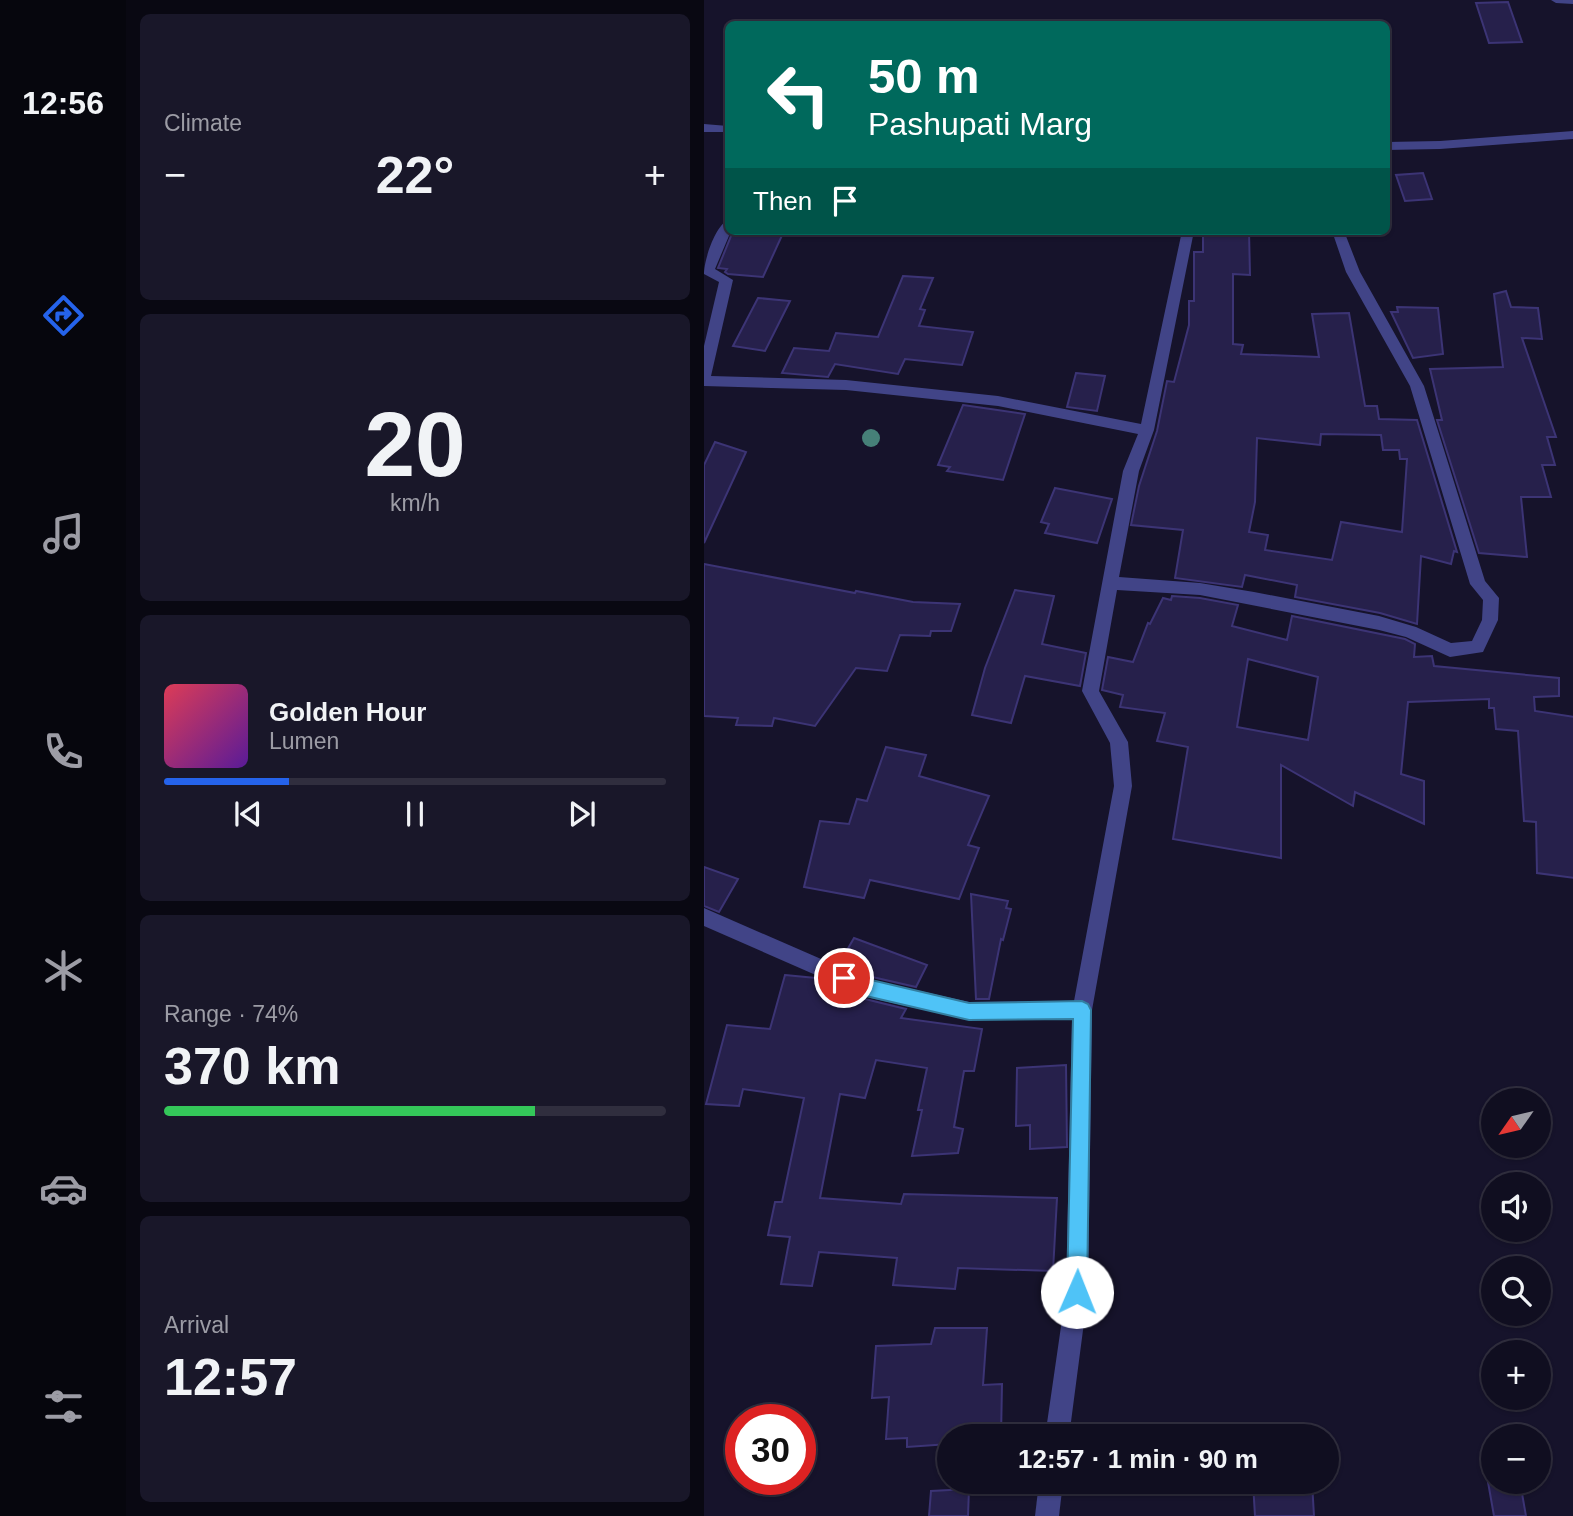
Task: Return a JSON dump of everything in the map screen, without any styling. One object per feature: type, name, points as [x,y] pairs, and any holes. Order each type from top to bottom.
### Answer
[{"type":"street","points":[[1556,0],[1574,1]]},
{"type":"street","points":[[1566,1],[1574,12]]},
{"type":"street","points":[[704,128],[725,129]]},
{"type":"street","points":[[1390,146],[1574,135]]},
{"type":"street","points":[[725,231],[708,271],[726,281],[704,379],[846,385],[998,401],[1147,430]]},
{"type":"street","points":[[1059,1424],[1077,1292],[1082,1010],[1123,786],[1119,742],[1090,691],[1131,471],[1147,430],[1187,235]]},
{"type":"street","points":[[1112,583],[1200,589],[1254,597],[1379,623],[1410,632],[1450,650],[1477,647],[1490,620],[1491,598],[1478,584],[1417,386],[1353,272],[1339,235]]},
{"type":"street","points":[[704,917],[866,988],[969,1012],[1082,1010]]},
{"type":"street","points":[[1047,1516],[1050,1494]]},
{"type":"building","points":[[1508,2],[1522,42],[1489,43],[1476,3]]},
{"type":"building","points":[[1423,173],[1432,199],[1405,201],[1396,175]]},
{"type":"building","points":[[731,235],[782,235],[763,277],[728,274],[725,272],[727,269],[718,268]]},
{"type":"building","points":[[1203,235],[1249,235],[1250,275],[1233,274],[1233,344],[1243,345],[1241,354],[1319,357],[1312,314],[1349,313],[1365,406],[1377,406],[1379,419],[1417,420],[1457,552],[1454,551],[1451,564],[1421,556],[1417,624],[1380,613],[1295,597],[1297,585],[1245,575],[1242,587],[1175,578],[1183,530],[1131,525],[1139,486],[1157,431],[1167,381],[1174,382],[1189,325],[1189,301],[1194,301],[1194,252],[1203,252]],"holes":[[[1321,434],[1381,435],[1383,450],[1399,450],[1400,459],[1407,459],[1402,532],[1341,522],[1332,560],[1265,550],[1268,535],[1249,532],[1255,502],[1257,438],[1320,445]]]},
{"type":"building","points":[[903,276],[933,278],[920,309],[925,310],[919,326],[973,332],[962,365],[905,359],[898,374],[835,364],[828,377],[782,373],[794,348],[829,351],[836,333],[878,337]]},
{"type":"building","points":[[1506,291],[1511,307],[1538,308],[1542,339],[1522,338],[1556,437],[1547,437],[1555,465],[1542,465],[1551,497],[1521,497],[1527,557],[1479,553],[1437,420],[1442,420],[1430,369],[1503,367],[1494,294]]},
{"type":"building","points":[[758,298],[790,301],[765,351],[733,346]]},
{"type":"building","points":[[1397,307],[1438,308],[1443,354],[1413,358],[1391,312],[1398,312]]},
{"type":"building","points":[[1076,373],[1105,376],[1097,411],[1067,407]]},
{"type":"building","points":[[963,405],[1025,414],[1003,480],[947,471],[950,467],[938,465]]},
{"type":"building","points":[[715,442],[746,452],[704,543],[704,465]]},
{"type":"building","points":[[1055,488],[1112,499],[1097,543],[1045,533],[1049,524],[1041,522]]},
{"type":"building","points":[[704,564],[855,593],[856,591],[913,602],[960,604],[951,631],[931,631],[930,636],[900,635],[887,671],[856,668],[815,726],[774,718],[772,726],[736,725],[738,718],[704,716]]},
{"type":"building","points":[[1015,590],[1054,596],[1042,644],[1086,653],[1080,686],[1025,676],[1011,723],[972,715],[985,668]]},
{"type":"building","points":[[1172,596],[1200,598],[1238,605],[1232,626],[1287,640],[1292,616],[1405,639],[1415,644],[1414,657],[1432,656],[1434,666],[1559,678],[1559,696],[1534,697],[1535,711],[1574,717],[1574,878],[1537,873],[1536,822],[1524,821],[1518,731],[1496,729],[1494,708],[1489,708],[1489,699],[1408,702],[1401,774],[1424,781],[1424,824],[1355,792],[1353,806],[1281,765],[1281,858],[1173,839],[1188,747],[1157,741],[1165,713],[1120,707],[1123,695],[1102,690],[1108,657],[1133,662],[1148,623],[1150,624],[1163,598],[1171,600]],"holes":[[[1248,659],[1318,677],[1308,740],[1237,727]]]},
{"type":"building","points":[[886,747],[926,755],[919,776],[989,796],[968,845],[979,848],[959,899],[870,880],[864,898],[804,887],[820,821],[849,824],[857,799],[867,801]]},
{"type":"building","points":[[704,867],[738,879],[719,912],[704,906]]},
{"type":"building","points":[[971,894],[1008,901],[1006,908],[1011,909],[1003,940],[1001,939],[989,999],[976,999]]},
{"type":"building","points":[[854,938],[927,965],[916,987],[868,976],[839,964]]},
{"type":"building","points":[[785,975],[816,978],[865,999],[906,1009],[901,1018],[982,1029],[974,1071],[964,1071],[954,1127],[963,1129],[958,1153],[912,1156],[922,1110],[918,1110],[927,1068],[876,1060],[865,1098],[840,1094],[820,1198],[901,1204],[904,1194],[1057,1198],[1053,1271],[958,1268],[955,1289],[893,1285],[897,1258],[819,1252],[812,1286],[781,1284],[790,1237],[768,1235],[775,1202],[782,1202],[804,1098],[743,1089],[739,1106],[706,1104],[727,1025],[770,1029]]},
{"type":"building","points":[[1066,1065],[1067,1147],[1030,1149],[1030,1125],[1016,1126],[1017,1068]]},
{"type":"building","points":[[935,1328],[987,1328],[983,1385],[1002,1384],[1001,1424],[937,1424],[937,1445],[907,1447],[907,1438],[886,1439],[889,1397],[872,1398],[876,1346],[931,1344]]},
{"type":"building","points":[[931,1491],[937,1491],[937,1494],[969,1494],[968,1516],[929,1516]]},
{"type":"building","points":[[1254,1494],[1313,1494],[1314,1516],[1255,1516]]},
{"type":"building","points":[[1490,1494],[1522,1494],[1526,1516],[1494,1516]]},
{"type":"route","points":[[844,978],[866,988],[969,1012],[1082,1010],[1077,1292]]}]
